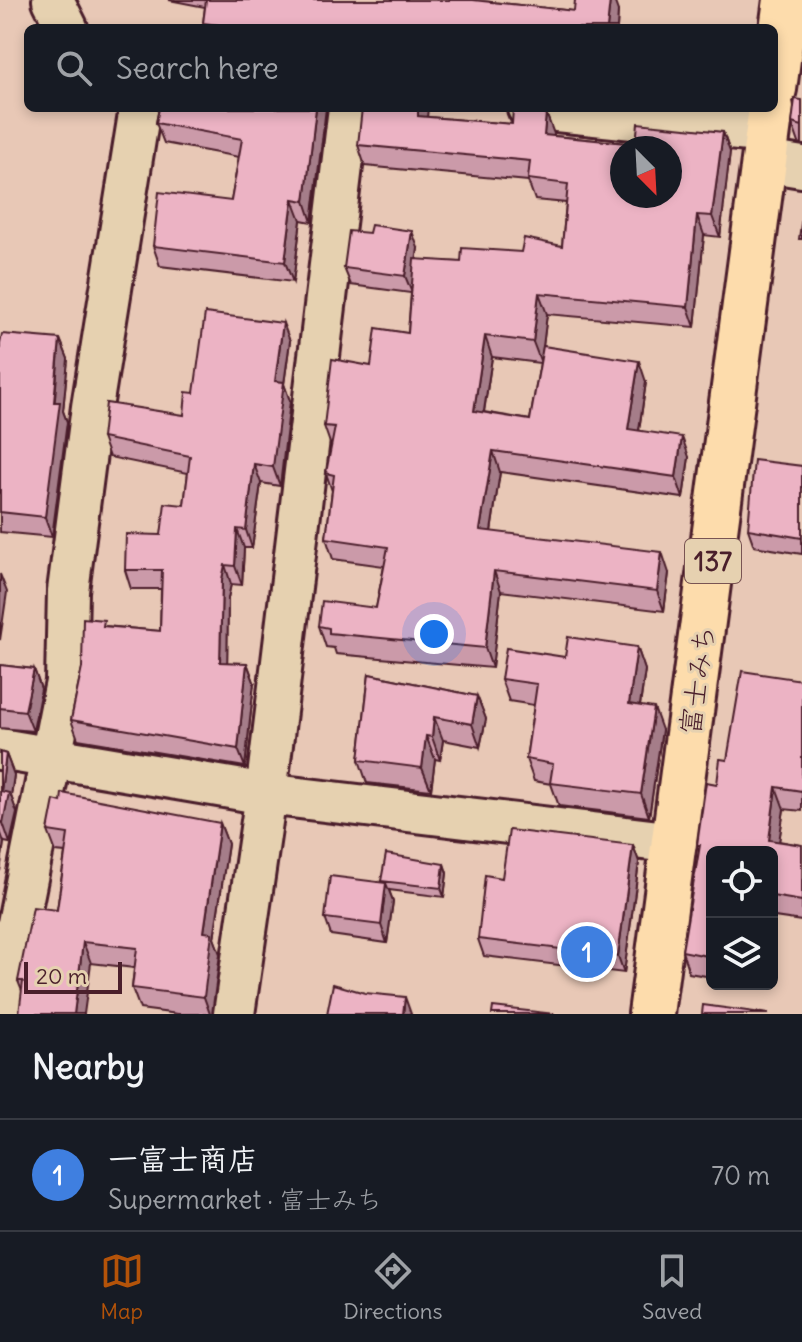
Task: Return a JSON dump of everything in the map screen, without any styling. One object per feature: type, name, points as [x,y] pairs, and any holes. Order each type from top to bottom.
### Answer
[{"type":"highway","points":[[778,59],[786,0]]},
{"type":"highway","name":"富士みち","points":[[651,1014],[777,142]]},
{"type":"street","points":[[53,0],[65,24]]},
{"type":"street","points":[[0,1014],[66,682],[68,591],[92,407],[139,112]]},
{"type":"street","points":[[234,1014],[266,794],[349,112]]},
{"type":"street","points":[[557,112],[777,142]]},
{"type":"street","points":[[0,749],[266,794],[676,843]]},
{"type":"building","points":[[206,0],[473,0],[574,11],[575,0],[610,0],[607,24],[203,23]]},
{"type":"building","points":[[795,99],[802,100],[802,126],[792,123]]},
{"type":"building","points":[[158,112],[316,112],[305,201],[293,199],[285,262],[153,246],[159,192],[231,201],[242,139],[156,123]]},
{"type":"building","points":[[362,112],[418,112],[418,116],[512,124],[513,112],[546,113],[544,135],[610,141],[610,208],[682,208],[682,136],[637,136],[638,123],[723,132],[712,216],[697,215],[688,307],[539,293],[533,342],[485,336],[474,411],[530,420],[543,346],[639,361],[628,429],[682,437],[676,477],[493,451],[480,530],[662,552],[657,591],[494,571],[485,648],[329,633],[329,628],[319,626],[322,601],[376,608],[388,547],[326,538],[334,475],[326,473],[335,427],[324,426],[332,359],[371,366],[376,328],[408,333],[414,259],[461,262],[462,248],[521,252],[524,238],[562,246],[568,184],[528,179],[530,161],[358,145]]},
{"type":"building","points":[[371,225],[412,231],[405,276],[344,268],[349,231],[369,233]]},
{"type":"building","points":[[205,313],[283,323],[275,381],[284,382],[273,467],[254,464],[246,530],[237,529],[235,566],[225,565],[222,579],[220,662],[247,663],[238,749],[71,720],[82,668],[83,618],[104,620],[103,626],[160,631],[162,570],[125,570],[126,534],[161,535],[165,503],[184,505],[190,456],[102,438],[106,403],[184,415],[186,392],[194,393]]},
{"type":"building","points":[[2,334],[60,339],[54,402],[60,402],[45,517],[0,512]]},
{"type":"building","points":[[754,460],[802,466],[802,538],[748,529]]},
{"type":"building","points":[[568,637],[637,647],[629,704],[654,708],[641,794],[550,783],[553,764],[526,759],[537,684],[501,679],[506,648],[565,657]]},
{"type":"building","points":[[0,665],[34,669],[25,711],[0,708]]},
{"type":"building","points":[[742,671],[802,680],[802,791],[776,787],[769,840],[802,845],[802,901],[778,897],[778,846],[706,846],[706,956],[682,951],[700,845],[697,845],[706,782],[717,784],[720,759],[727,760]]},
{"type":"building","points":[[369,674],[477,696],[472,724],[434,717],[432,737],[426,736],[422,768],[359,760]]},
{"type":"building","points":[[0,752],[6,754],[1,791],[9,793],[3,823],[0,822]]},
{"type":"building","points":[[62,793],[220,823],[204,932],[212,933],[204,997],[132,988],[137,948],[83,942],[74,1014],[19,1014],[23,981],[18,981],[33,907],[57,910],[68,834],[48,831],[54,800],[61,802]]},
{"type":"building","points":[[509,830],[633,845],[618,956],[478,939],[485,875],[502,878]]},
{"type":"building","points":[[386,854],[444,864],[441,888],[381,881]]},
{"type":"building","points":[[330,876],[386,883],[381,925],[325,918]]},
{"type":"building","points":[[333,984],[365,993],[405,997],[403,1014],[327,1014]]},
{"type":"building","points":[[703,1005],[769,1014],[702,1014]]},
{"type":"building","points":[[493,1007],[555,1014],[492,1014]]},
{"type":"place","name":"一富士商店","points":[[587,952]]}]
